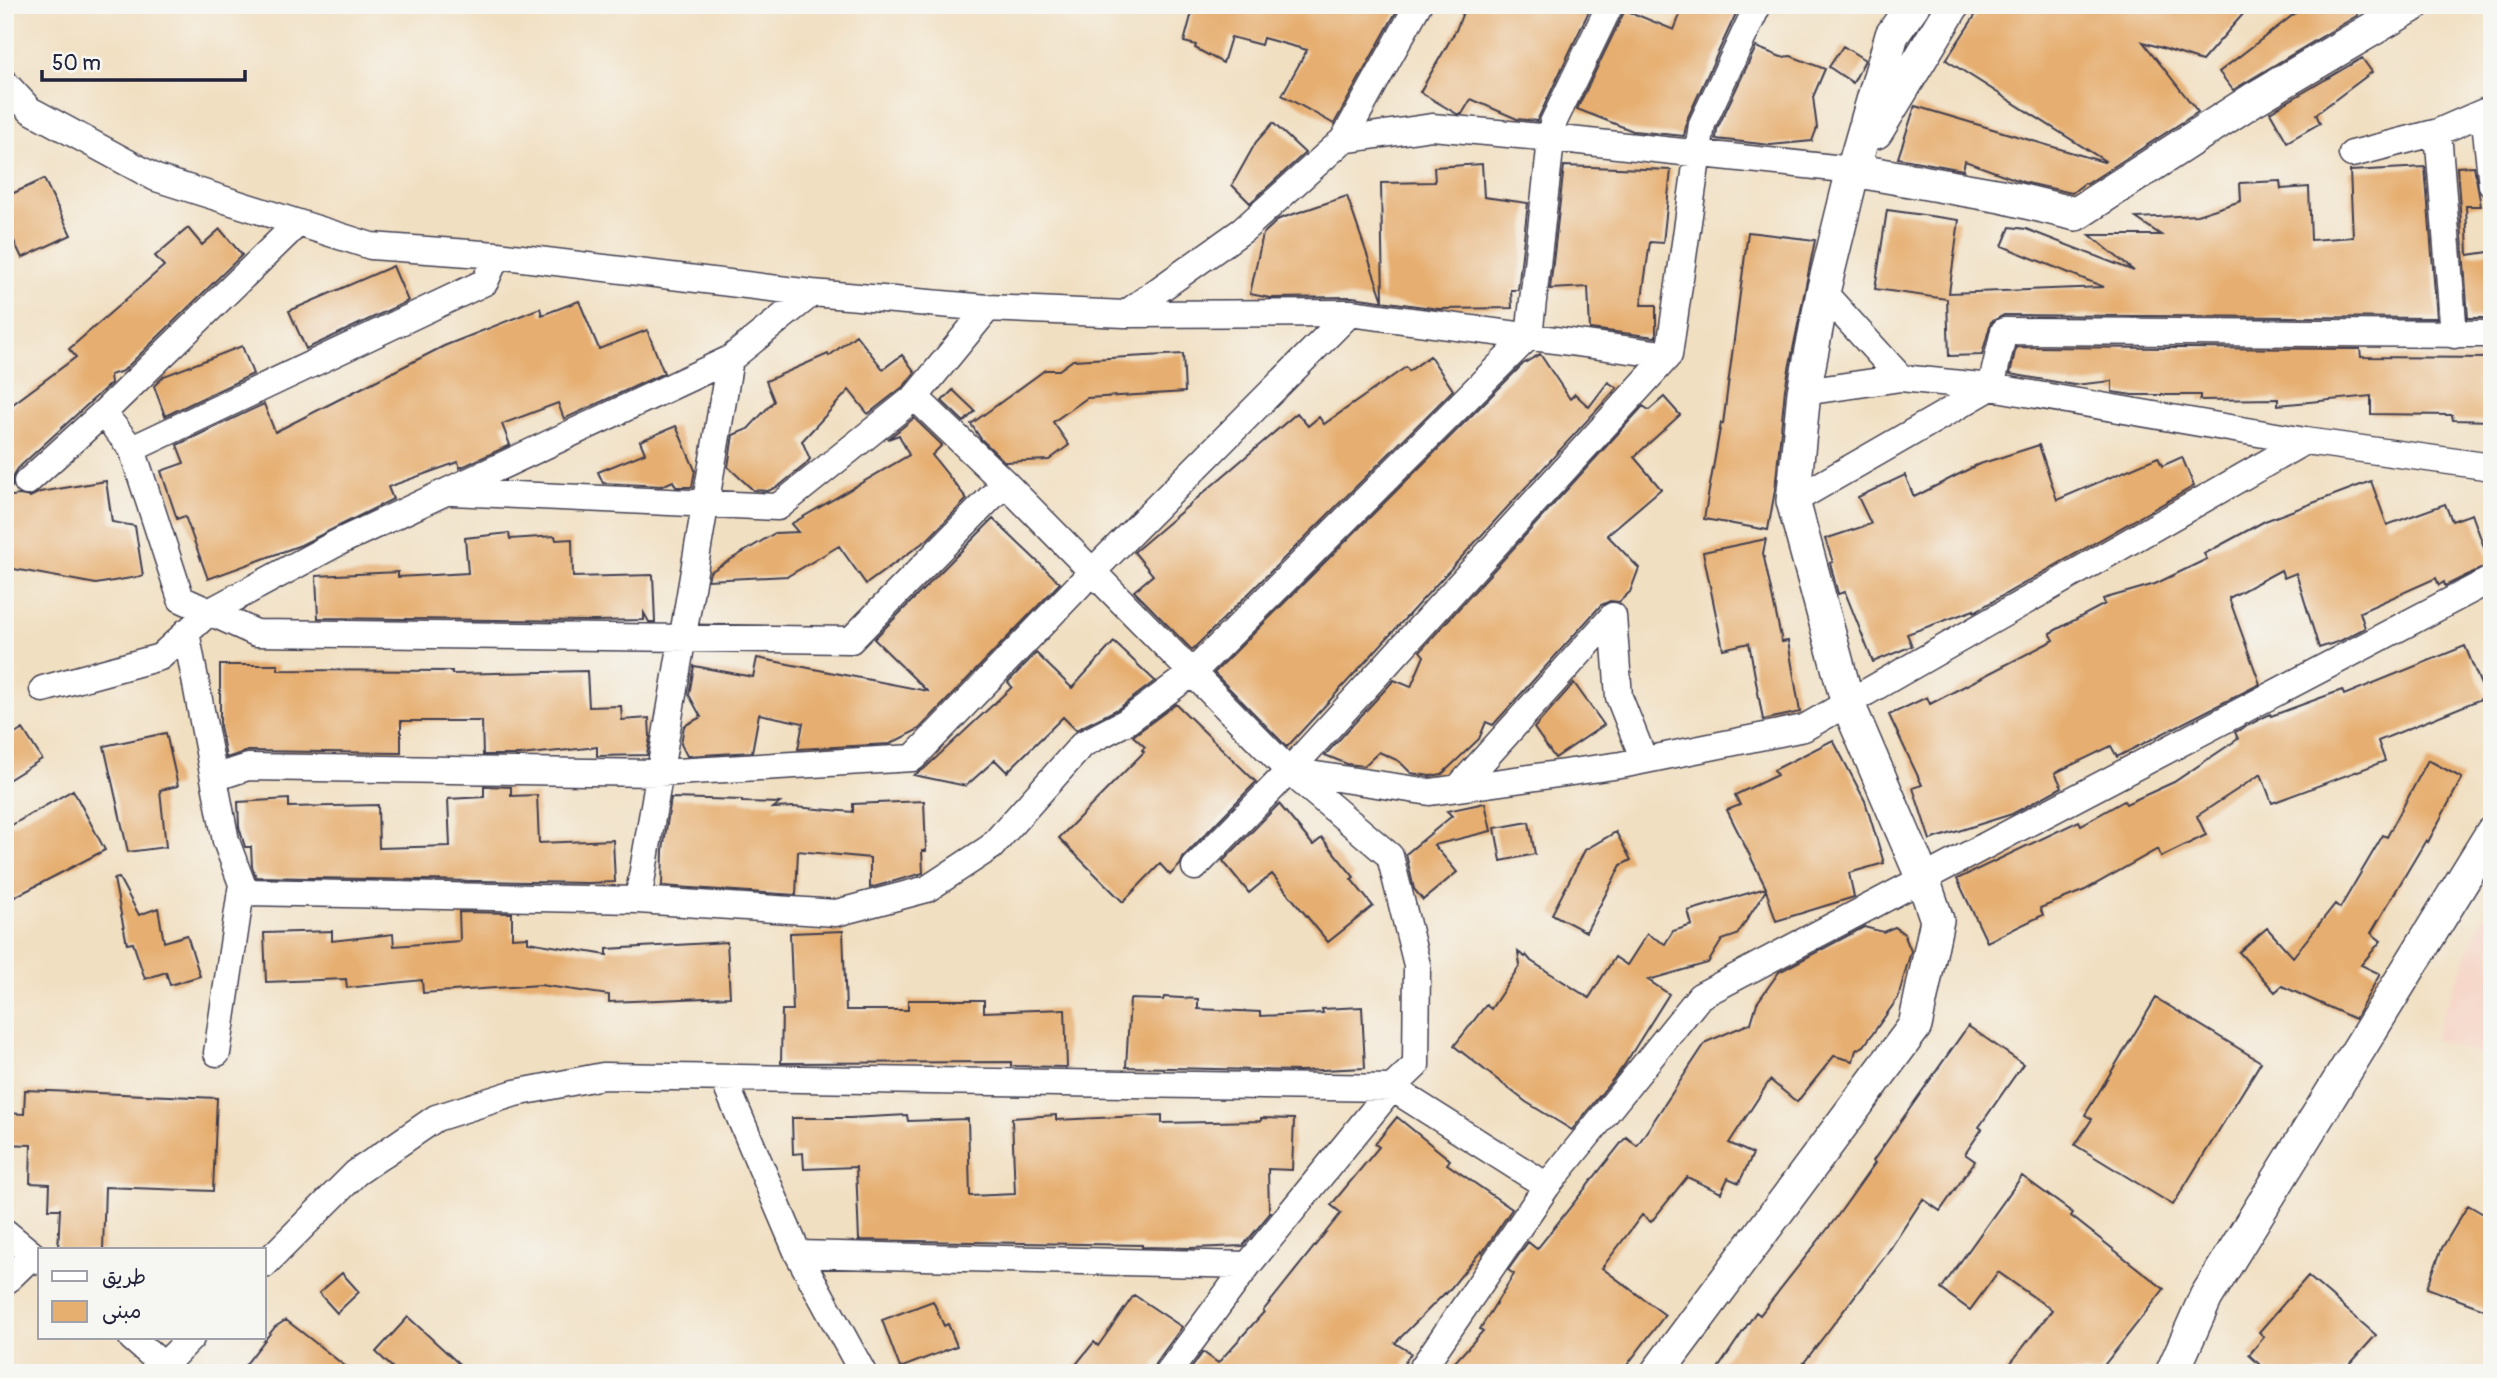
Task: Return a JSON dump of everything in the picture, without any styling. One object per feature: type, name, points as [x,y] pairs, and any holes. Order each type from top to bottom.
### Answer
[{"type":"street","points":[[1125,314],[1243,230],[1343,140],[1418,5]]},
{"type":"street","points":[[241,892],[638,900],[836,913],[928,889],[991,848],[1083,744],[1126,722],[1192,673],[1529,336],[1553,123],[1610,5]]},
{"type":"street","points":[[1195,866],[1289,771],[1669,355],[1702,124],[1758,5]]},
{"type":"street","points":[[1657,1373],[1915,1026],[1937,920],[1923,879],[1848,704],[1793,501],[1804,392],[1822,292],[1853,170],[1892,35],[1913,5]]},
{"type":"street","points":[[1853,170],[1953,5]]},
{"type":"street","points":[[1343,140],[1432,128],[1551,138],[1853,170],[2001,196],[2076,214],[2254,99],[2413,5]]},
{"type":"street","points":[[5,83],[30,110],[156,177],[371,246],[497,255],[812,293],[988,308],[1125,314],[1350,313],[1669,355]]},
{"type":"street","points":[[2352,154],[2438,132],[2484,112],[2492,185]]},
{"type":"street","points":[[2438,132],[2454,335]]},
{"type":"street","points":[[27,482],[103,413],[299,223]]},
{"type":"street","points":[[132,449],[485,282],[497,255]]},
{"type":"street","points":[[1822,292],[1901,378]]},
{"type":"street","points":[[43,688],[160,657],[209,612],[339,542],[730,359],[812,293]]},
{"type":"street","points":[[447,491],[778,507],[915,397],[988,308]]},
{"type":"street","points":[[214,778],[248,767],[659,773],[912,758],[1092,572],[1350,313]]},
{"type":"street","points":[[1793,501],[1991,387],[2004,331],[2492,334]]},
{"type":"street","points":[[638,900],[730,359]]},
{"type":"street","points":[[1804,392],[1901,378],[1991,387],[2305,441],[2492,467]]},
{"type":"street","points":[[915,397],[1005,484],[1289,771],[1390,856],[1417,965],[1416,1065],[1392,1088],[1248,1265],[1168,1373]]},
{"type":"street","points":[[103,413],[132,449],[181,599],[256,633],[852,640],[1005,484]]},
{"type":"street","points":[[1289,771],[1430,792],[1644,760],[1804,728],[2305,441]]},
{"type":"street","points":[[1419,1373],[1548,1186],[1700,996],[2492,579]]},
{"type":"street","points":[[1458,788],[1613,616],[1619,697],[1644,760]]},
{"type":"street","points":[[186,632],[226,841],[242,884],[217,1053]]},
{"type":"street","points":[[2172,1373],[2206,1297],[2492,833]]},
{"type":"street","points":[[266,1263],[356,1173],[436,1118],[515,1093],[603,1076],[1392,1088],[1548,1186]]},
{"type":"street","points":[[723,1078],[798,1254],[863,1373]]},
{"type":"street","points":[[5,1233],[36,1258],[5,1282]]},
{"type":"street","points":[[798,1254],[1248,1265]]},
{"type":"street","points":[[134,1340],[168,1369],[190,1340]]},
{"type":"shaded area","points":[[2492,895],[2492,1058],[2433,1039]]},
{"type":"building","points":[[1194,5],[1400,5],[1334,124],[1282,95],[1307,50],[1263,38],[1261,45],[1231,37],[1223,63],[1195,48],[1196,45],[1184,42]]},
{"type":"building","points":[[1466,5],[1581,5],[1590,9],[1537,121],[1517,119],[1471,99],[1462,114],[1457,114],[1420,92],[1456,30]]},
{"type":"building","points":[[1684,5],[1740,5],[1688,117],[1684,136],[1633,131],[1577,109],[1625,10],[1674,30]]},
{"type":"building","points":[[1982,5],[2251,5],[2202,61],[2143,42],[2198,112],[2072,193],[2023,182],[1965,161],[1963,170],[1898,158],[1915,106],[2105,161],[1946,60]]},
{"type":"building","points":[[2306,5],[2351,5],[2358,15],[2233,90],[2219,72]]},
{"type":"building","points":[[1843,46],[1865,60],[1853,83],[1829,67]]},
{"type":"building","points":[[1756,47],[1825,69],[1813,97],[1817,128],[1812,141],[1771,145],[1716,139],[1717,129]]},
{"type":"building","points":[[2362,58],[2372,72],[2316,114],[2320,123],[2287,142],[2270,112]]},
{"type":"building","points":[[1273,123],[1305,153],[1250,203],[1232,185],[1256,142]]},
{"type":"building","points":[[1482,164],[1484,197],[1528,203],[1518,290],[1511,290],[1512,308],[1439,309],[1352,297],[1270,298],[1250,294],[1263,234],[1279,219],[1347,196],[1383,301],[1381,183],[1435,182],[1434,167]]},
{"type":"building","points":[[1564,166],[1671,170],[1663,243],[1650,242],[1641,305],[1656,305],[1656,337],[1590,329],[1588,287],[1550,289]]},
{"type":"building","points":[[2474,166],[2481,206],[2466,206],[2468,255],[2489,252],[2492,318],[2468,318],[2457,167]]},
{"type":"building","points":[[2425,167],[2437,318],[2004,315],[1991,322],[1982,355],[1949,356],[1947,299],[1875,289],[1887,210],[1959,220],[1949,293],[2104,287],[2002,246],[2010,227],[2026,229],[2134,271],[2090,235],[2161,235],[2136,218],[2197,215],[2241,201],[2240,183],[2280,181],[2281,189],[2309,187],[2311,240],[2353,237],[2350,171]]},
{"type":"building","points":[[44,179],[71,235],[22,258],[12,237],[5,240],[5,197]]},
{"type":"building","points":[[188,228],[202,245],[220,229],[242,255],[123,371],[110,375],[111,383],[16,470],[12,487],[5,492],[5,410],[76,357],[69,349],[164,266],[155,256]]},
{"type":"building","points":[[1748,232],[1815,240],[1785,389],[1775,490],[1768,530],[1704,519],[1721,423],[1723,424]]},
{"type":"building","points":[[393,266],[408,301],[306,349],[289,311]]},
{"type":"building","points":[[579,301],[599,349],[647,330],[664,373],[564,419],[558,403],[502,424],[510,445],[460,468],[458,462],[388,487],[393,499],[301,545],[208,579],[185,516],[177,519],[161,471],[184,463],[177,445],[264,404],[275,432],[444,346],[540,308],[542,315]]},
{"type":"building","points":[[856,335],[883,369],[902,355],[915,372],[904,386],[868,414],[849,390],[802,441],[810,459],[805,465],[779,486],[768,491],[753,490],[728,467],[733,435],[748,429],[774,401],[766,381],[828,354],[829,356]]},
{"type":"building","points":[[242,346],[253,374],[165,416],[154,386],[164,376]]},
{"type":"building","points":[[2016,347],[2360,349],[2361,357],[2492,358],[2492,421],[2453,420],[2452,415],[2371,414],[2371,396],[2278,405],[2278,399],[2200,400],[2200,395],[2133,395],[2112,392],[2112,381],[2074,385],[2010,374]]},
{"type":"building","points":[[1183,354],[1185,392],[1087,398],[1053,422],[1069,445],[1049,460],[1005,462],[981,439],[971,424],[1045,370],[1059,370],[1073,360]]},
{"type":"building","points":[[1540,354],[1570,399],[1575,394],[1589,407],[1608,382],[1617,388],[1287,747],[1214,673],[1523,364]]},
{"type":"building","points":[[1430,356],[1453,390],[1192,650],[1134,591],[1153,575],[1134,552],[1297,413],[1308,426],[1319,417],[1324,424],[1406,367],[1409,371]]},
{"type":"building","points":[[953,390],[975,411],[964,422],[942,401]]},
{"type":"building","points":[[1664,397],[1680,415],[1634,457],[1661,489],[1607,535],[1639,568],[1630,592],[1619,602],[1610,601],[1601,605],[1493,725],[1486,722],[1479,739],[1442,774],[1430,776],[1411,773],[1399,761],[1379,752],[1364,766],[1347,764],[1325,755],[1394,680],[1411,687],[1424,656],[1420,651],[1643,406],[1649,410]]},
{"type":"building","points":[[914,418],[942,445],[932,455],[967,499],[928,539],[866,584],[839,546],[788,576],[708,580],[710,572],[775,533],[798,532],[791,524],[909,455],[899,435],[888,439]]},
{"type":"building","points":[[676,426],[695,470],[692,487],[676,487],[673,481],[662,486],[603,483],[598,472],[645,453],[640,441]]},
{"type":"building","points":[[2039,445],[2057,500],[2158,457],[2162,466],[2182,457],[2194,486],[1974,612],[1907,634],[1912,646],[1873,662],[1845,592],[1838,594],[1830,563],[1833,562],[1825,539],[1871,524],[1858,497],[1905,475],[1914,497],[1977,465]]},
{"type":"building","points":[[106,481],[112,522],[135,526],[143,576],[96,584],[8,568],[5,553],[5,497],[30,497],[40,492]]},
{"type":"building","points":[[2371,481],[2387,525],[2445,504],[2452,521],[2472,514],[2490,564],[2445,586],[2444,582],[2439,585],[2436,578],[2360,612],[2365,628],[2319,648],[2296,573],[2284,578],[2281,570],[2229,598],[2260,684],[2117,757],[2111,746],[2055,773],[2062,787],[2012,814],[1930,840],[1913,788],[1922,785],[1889,715],[1927,697],[1930,704],[2054,640],[2050,633],[2105,604],[2103,599],[2155,584],[2207,559],[2204,554],[2265,521]]},
{"type":"building","points":[[993,519],[1060,583],[919,729],[890,744],[798,749],[803,723],[759,714],[752,752],[687,756],[681,744],[684,726],[701,717],[689,695],[694,666],[753,677],[757,658],[927,691],[874,639]]},
{"type":"building","points":[[509,533],[510,539],[555,536],[556,540],[572,539],[573,577],[653,575],[655,622],[649,622],[644,613],[644,620],[594,621],[318,618],[316,576],[398,572],[398,577],[468,573],[465,538]]},
{"type":"building","points":[[1766,539],[1763,553],[1782,642],[1788,641],[1800,712],[1763,720],[1749,643],[1723,649],[1703,552]]},
{"type":"building","points":[[1114,642],[1155,681],[1118,709],[1076,730],[1063,717],[1007,772],[995,760],[966,786],[914,775],[924,769],[1012,687],[1008,682],[1036,653],[1072,688]]},
{"type":"building","points":[[2465,646],[2486,697],[2378,741],[2385,761],[2272,803],[2261,774],[2197,816],[2206,835],[2161,857],[2158,849],[2085,890],[2040,908],[2043,915],[1987,942],[1957,879],[2079,821],[2081,825],[2124,801],[2126,804],[2174,782],[2238,739],[2235,732],[2270,714],[2271,716],[2342,690],[2344,695]]},
{"type":"building","points":[[220,665],[278,665],[278,670],[452,671],[452,674],[587,671],[589,707],[621,706],[622,720],[649,718],[647,755],[597,756],[597,747],[520,755],[483,755],[482,721],[401,721],[401,753],[248,751],[226,758],[220,726]]},
{"type":"building","points":[[1574,683],[1604,725],[1555,758],[1534,728]]},
{"type":"building","points":[[1176,704],[1256,782],[1184,856],[1180,865],[1170,875],[1160,864],[1123,902],[1059,838],[1144,752],[1142,750],[1145,747],[1133,736]]},
{"type":"building","points":[[23,729],[42,759],[5,782],[5,740]]},
{"type":"building","points":[[166,733],[178,786],[160,790],[166,847],[128,852],[104,746]]},
{"type":"building","points":[[1833,740],[1865,801],[1884,863],[1849,873],[1854,897],[1776,921],[1766,890],[1737,935],[1722,940],[1708,963],[1648,980],[1669,994],[1623,1067],[1572,1130],[1526,1102],[1454,1046],[1486,1005],[1491,1009],[1520,965],[1518,952],[1589,998],[1615,957],[1627,965],[1647,934],[1665,944],[1673,931],[1692,925],[1688,911],[1766,888],[1727,810],[1740,805],[1735,795],[1777,775],[1774,770]]},
{"type":"building","points":[[2428,760],[2462,778],[2428,842],[2426,840],[2371,933],[2381,941],[2361,965],[2380,974],[2355,1019],[2282,986],[2275,992],[2239,952],[2267,928],[2293,957],[2335,904],[2340,908],[2383,835],[2387,837]]},
{"type":"building","points":[[484,786],[511,787],[511,796],[537,795],[539,843],[613,840],[615,882],[256,877],[252,866],[251,847],[245,847],[239,827],[238,802],[289,799],[289,807],[378,805],[379,848],[450,846],[448,799],[484,797]]},
{"type":"building","points":[[73,790],[105,850],[5,902],[5,829]]},
{"type":"building","points":[[671,798],[742,800],[780,803],[773,808],[853,812],[853,804],[924,801],[926,851],[922,851],[923,873],[870,888],[870,858],[798,851],[796,895],[662,886],[663,850]]},
{"type":"building","points":[[1485,803],[1491,831],[1434,845],[1457,872],[1423,900],[1414,889],[1406,854],[1452,816],[1447,811]]},
{"type":"building","points":[[1279,804],[1313,845],[1322,838],[1354,877],[1351,879],[1373,906],[1328,942],[1272,874],[1249,893],[1223,861]]},
{"type":"building","points":[[1529,822],[1535,854],[1501,861],[1495,828]]},
{"type":"building","points":[[1616,832],[1631,860],[1621,865],[1586,932],[1552,914],[1585,850]]},
{"type":"building","points":[[119,878],[139,915],[158,908],[164,942],[187,935],[200,976],[170,985],[166,972],[145,979],[133,943],[127,944],[114,879]]},
{"type":"building","points":[[459,912],[512,913],[512,938],[528,937],[528,942],[607,955],[607,949],[727,942],[730,997],[609,1002],[609,995],[540,985],[423,993],[422,980],[347,988],[346,979],[266,982],[264,933],[332,931],[332,941],[393,934],[394,946],[460,941]]},
{"type":"building","points":[[1864,927],[1883,932],[1895,927],[1904,934],[1911,951],[1898,998],[1864,1046],[1856,1050],[1853,1061],[1834,1056],[1797,1102],[1770,1080],[1729,1143],[1753,1154],[1739,1183],[1728,1178],[1721,1193],[1687,1177],[1651,1222],[1642,1215],[1602,1268],[1665,1315],[1621,1373],[1445,1373],[1483,1331],[1480,1329],[1514,1274],[1508,1270],[1528,1242],[1537,1249],[1626,1137],[1637,1146],[1706,1042],[1751,1023],[1757,1003],[1779,972]]},
{"type":"building","points":[[843,931],[846,1010],[908,1010],[908,1000],[984,1000],[984,1012],[1065,1009],[1067,1067],[1011,1066],[1011,1062],[781,1063],[782,1010],[793,1010],[790,933]]},
{"type":"building","points":[[1164,997],[1198,999],[1198,1009],[1260,1012],[1260,1016],[1323,1013],[1322,1009],[1362,1007],[1365,1068],[1300,1071],[1126,1067],[1130,999],[1163,1000]]},
{"type":"building","points":[[2156,998],[2261,1062],[2173,1205],[2075,1145],[2092,1119],[2085,1115]]},
{"type":"building","points":[[1968,1026],[2023,1064],[1979,1127],[1982,1129],[1965,1154],[1975,1161],[1940,1211],[1923,1199],[1886,1255],[1796,1373],[1715,1373],[1756,1312],[1760,1315],[1836,1218]]},
{"type":"building","points":[[25,1090],[217,1098],[213,1191],[105,1187],[103,1248],[58,1248],[60,1209],[49,1209],[50,1184],[30,1183],[31,1145],[5,1144],[5,1113],[24,1114]]},
{"type":"building","points":[[907,1115],[908,1121],[968,1119],[970,1196],[1015,1194],[1012,1118],[1056,1115],[1056,1120],[1162,1115],[1162,1123],[1294,1119],[1292,1170],[1268,1169],[1271,1212],[1243,1246],[1191,1248],[859,1240],[856,1167],[804,1169],[803,1153],[793,1154],[792,1118]]},
{"type":"building","points":[[1397,1117],[1450,1160],[1447,1164],[1512,1209],[1482,1253],[1481,1251],[1446,1294],[1395,1343],[1411,1353],[1398,1373],[1188,1373],[1203,1352],[1218,1363],[1264,1312],[1341,1213],[1331,1205],[1379,1147],[1375,1144]]},
{"type":"building","points":[[2022,1176],[2073,1213],[2071,1216],[2164,1289],[2098,1373],[2003,1373],[2052,1310],[1998,1272],[1970,1310],[1941,1289]]},
{"type":"building","points":[[2468,1205],[2492,1219],[2492,1312],[2427,1288],[2442,1248]]},
{"type":"building","points":[[342,1273],[359,1292],[337,1313],[319,1293]]},
{"type":"building","points":[[2308,1276],[2376,1335],[2342,1373],[2269,1373],[2249,1355],[2264,1337],[2259,1332]]},
{"type":"building","points":[[1134,1295],[1182,1327],[1155,1364],[1152,1373],[1069,1373],[1094,1342],[1098,1346]]},
{"type":"building","points":[[933,1301],[944,1326],[948,1324],[957,1346],[900,1368],[882,1320]]},
{"type":"building","points":[[408,1317],[469,1373],[398,1373],[376,1352]]},
{"type":"building","points":[[286,1320],[354,1373],[239,1373],[275,1327]]}]
